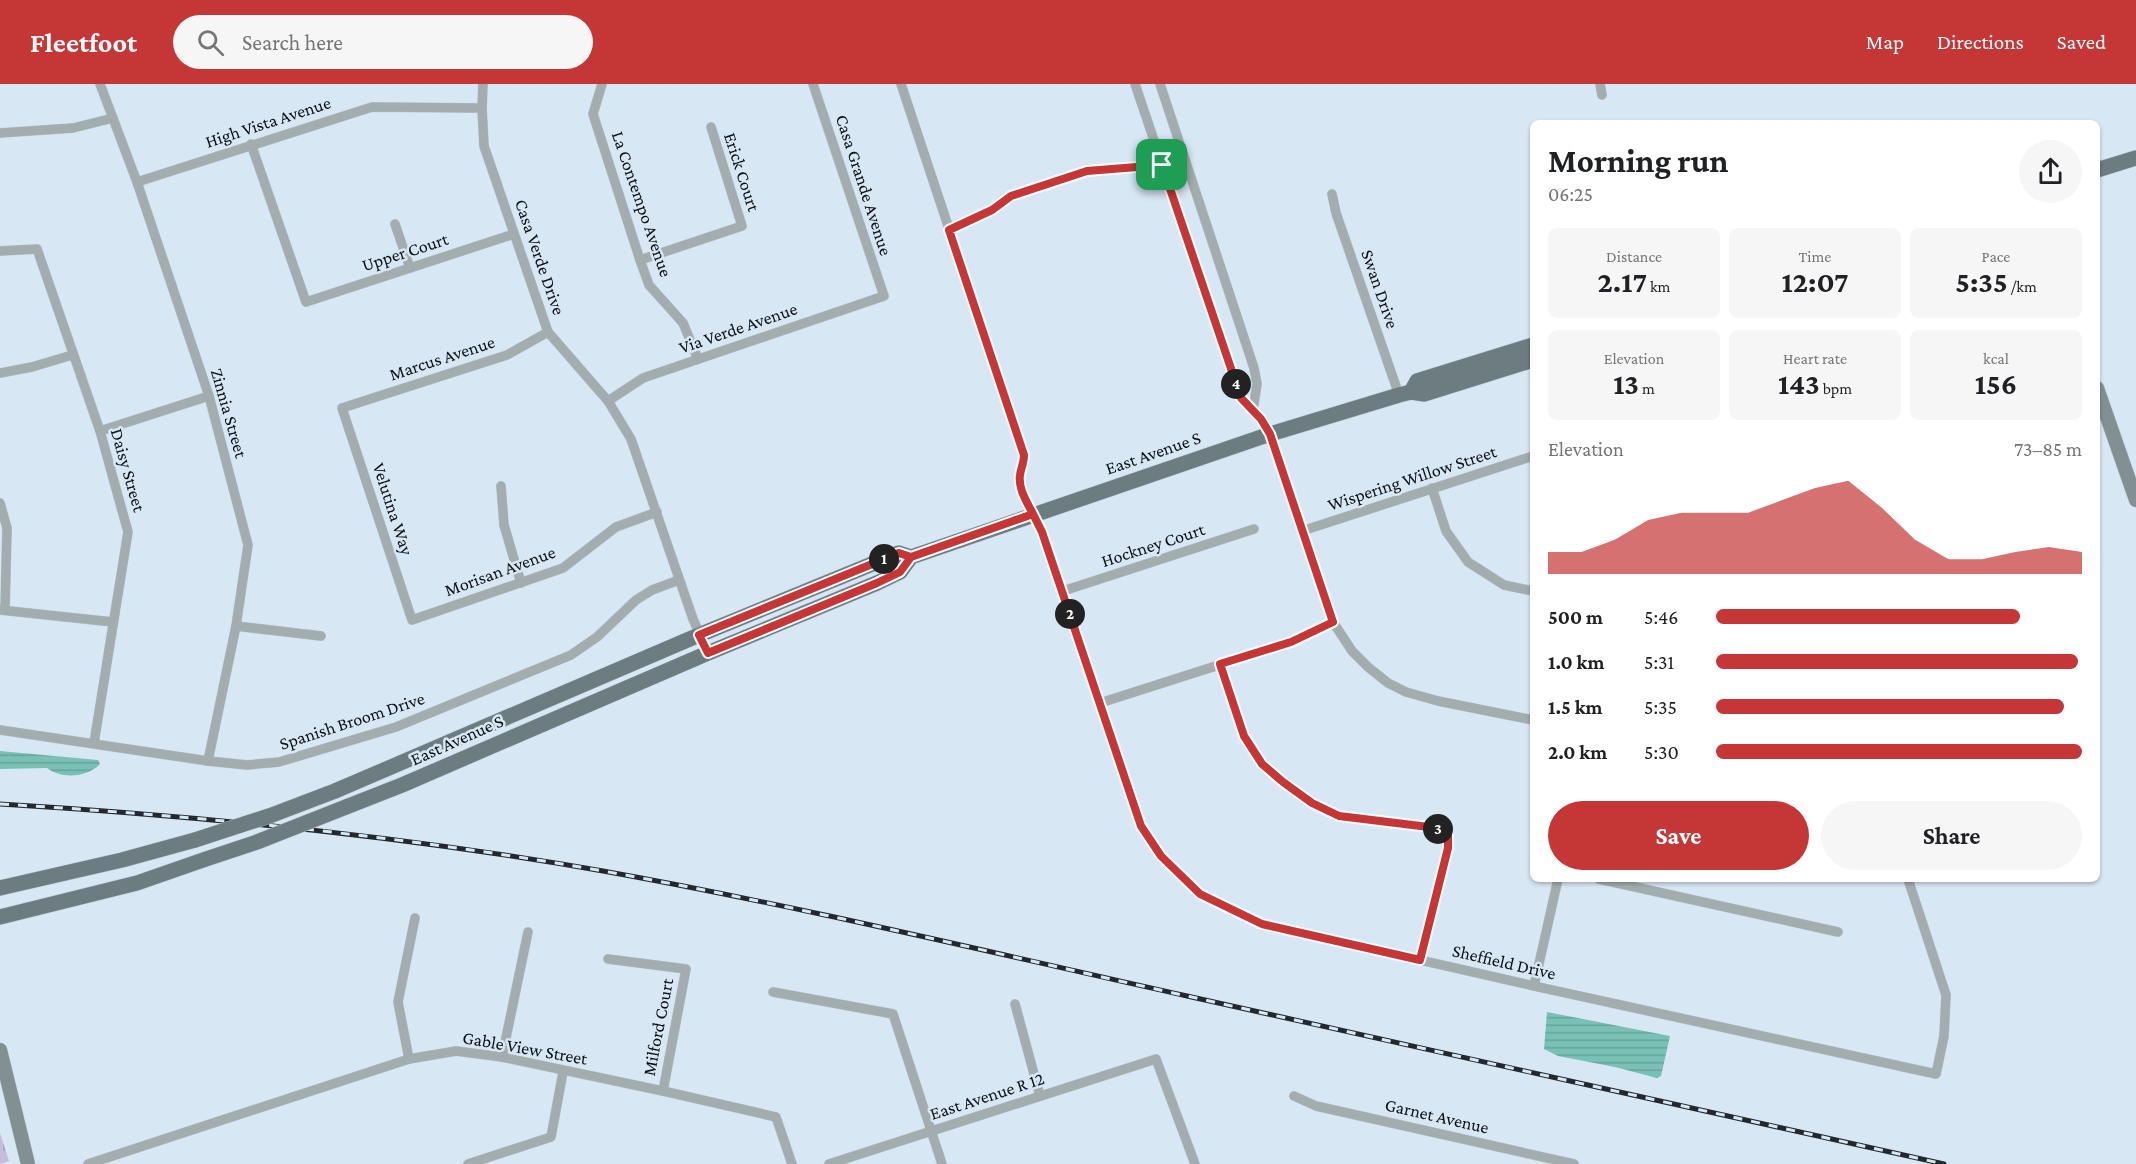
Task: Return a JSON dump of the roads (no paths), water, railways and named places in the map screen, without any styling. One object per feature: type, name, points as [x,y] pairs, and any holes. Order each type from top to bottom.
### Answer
[{"type":"main road","points":[[2100,169],[2136,158]]},
{"type":"main road","name":"East Avenue S","points":[[1405,394],[1417,381],[1530,346]]},
{"type":"main road","name":"East Avenue S","points":[[0,917],[137,883],[257,843],[402,785],[877,583],[900,572],[911,557],[1270,434],[1405,394],[1424,394],[1530,361]]},
{"type":"main road","points":[[2100,397],[2136,500]]},
{"type":"main road","name":"East Avenue S","points":[[0,888],[122,860],[195,840],[272,815],[899,553],[911,557]]},
{"type":"main road","points":[[0,1050],[28,1164]]},
{"type":"street","name":"Zinnia Street","points":[[100,84],[137,182],[209,396],[248,545],[236,626],[208,761]]},
{"type":"street","name":"Casa Verde Drive","points":[[483,84],[484,146],[548,332],[608,401],[631,439],[699,635],[708,653]]},
{"type":"street","name":"La Contempo Avenue","points":[[602,84],[593,114],[640,260],[649,285],[684,323],[698,359]]},
{"type":"street","name":"Casa Grande Avenue","points":[[813,84],[884,296]]},
{"type":"street","name":"Sheffield Drive","points":[[901,84],[1024,455],[1020,487],[1042,532],[1141,826],[1161,856],[1200,894],[1262,924],[1936,1074],[1944,1036],[1946,995],[1909,882]]},
{"type":"street","points":[[1135,84],[1241,398],[1253,410],[1270,434],[1333,622],[1352,651],[1368,667],[1406,692],[1438,701],[1530,719]]},
{"type":"street","points":[[1160,84],[1254,368],[1257,384],[1253,410]]},
{"type":"street","points":[[1600,84],[1602,95]]},
{"type":"street","name":"High Vista Avenue","points":[[137,182],[372,107],[482,108]]},
{"type":"street","points":[[0,133],[73,128],[113,118]]},
{"type":"street","name":"Erick Court","points":[[640,260],[742,226],[711,127]]},
{"type":"street","name":"Upper Court","points":[[251,144],[306,302],[514,234]]},
{"type":"street","points":[[949,230],[992,210],[1011,196],[1087,171],[1162,165]]},
{"type":"street","name":"Swan Drive","points":[[1332,194],[1336,213],[1405,394]]},
{"type":"street","points":[[395,224],[410,268]]},
{"type":"street","name":"Daisy Street","points":[[0,251],[37,249],[100,431],[128,531],[94,743]]},
{"type":"street","name":"Via Verde Avenue","points":[[608,401],[643,378],[884,296]]},
{"type":"street","name":"Marcus Avenue","points":[[342,408],[507,355],[548,332]]},
{"type":"street","points":[[0,373],[32,368],[72,355]]},
{"type":"street","points":[[100,431],[209,396]]},
{"type":"street","name":"Velutina Way","points":[[342,408],[412,620]]},
{"type":"street","name":"Wispering Willow Street","points":[[1302,531],[1530,457]]},
{"type":"street","points":[[501,486],[504,525],[521,583]]},
{"type":"street","points":[[1432,488],[1446,531],[1468,562],[1504,585],[1530,590]]},
{"type":"street","points":[[0,503],[7,528],[2,610],[113,622]]},
{"type":"street","name":"Morisan Avenue","points":[[412,620],[563,568],[616,526],[657,512]]},
{"type":"street","name":"Hockney Court","points":[[1063,591],[1254,529]]},
{"type":"street","name":"Spanish Broom Drive","points":[[0,730],[208,761],[247,765],[279,762],[396,727],[571,655],[597,637],[636,600],[652,590],[680,580]]},
{"type":"street","points":[[1100,703],[1291,642],[1333,622]]},
{"type":"street","points":[[236,626],[321,636]]},
{"type":"street","points":[[1220,664],[1244,736],[1262,764],[1292,789],[1312,803],[1339,816],[1437,828],[1448,836],[1448,848],[1420,960]]},
{"type":"street","points":[[1534,986],[1557,882]]},
{"type":"street","points":[[1613,882],[1838,932]]},
{"type":"street","points":[[409,1059],[398,1002],[415,918]]},
{"type":"street","points":[[502,1057],[528,932]]},
{"type":"street","name":"Milford Court","points":[[608,959],[686,969],[663,1091]]},
{"type":"street","points":[[773,992],[893,1014],[942,1164]]},
{"type":"street","points":[[1015,1004],[1040,1096]]},
{"type":"street","name":"Gable View Street","points":[[88,1164],[102,1162],[409,1059],[456,1051],[502,1057],[776,1117],[792,1164]]},
{"type":"street","name":"East Avenue R 12","points":[[829,1164],[1156,1059],[1195,1164]]},
{"type":"street","points":[[468,1164],[551,1137],[563,1072]]},
{"type":"street","name":"Garnet Avenue","points":[[1294,1096],[1316,1106],[1532,1160],[1574,1164]]},
{"type":"railway","points":[[0,804],[303,829],[453,847],[603,871],[896,930],[1944,1164]]}]
